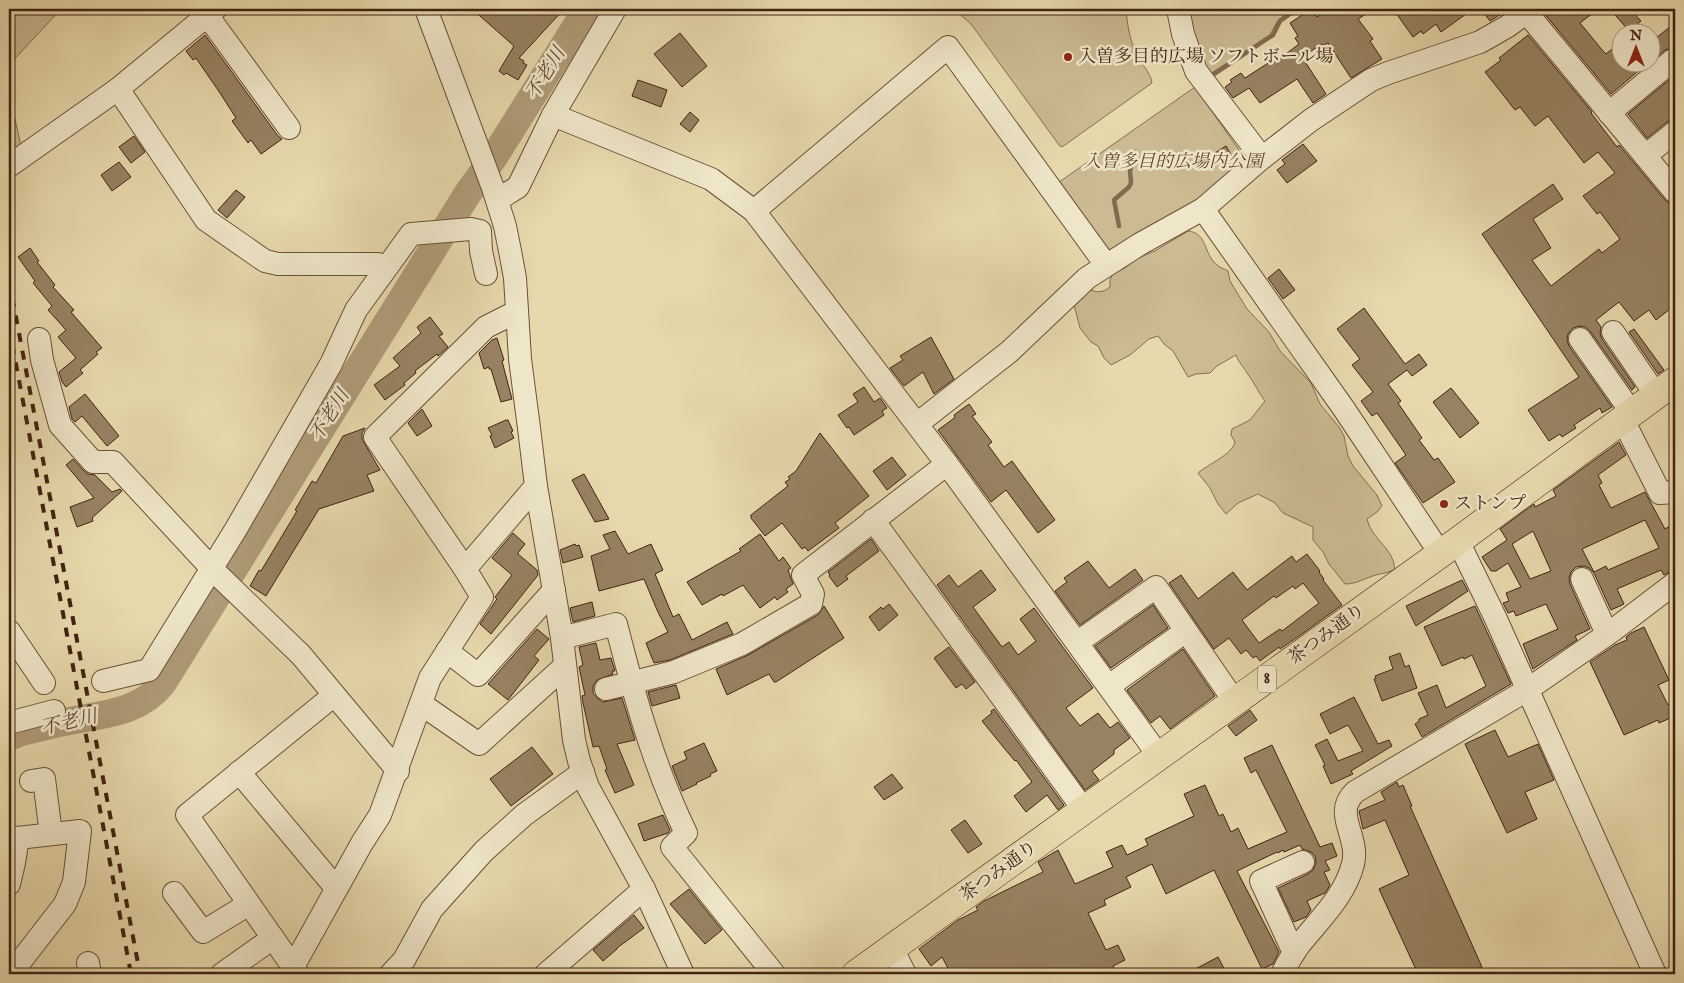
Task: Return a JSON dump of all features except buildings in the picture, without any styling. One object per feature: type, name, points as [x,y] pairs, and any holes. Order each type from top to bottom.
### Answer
[{"type":"main road","name":"茶つみ通り","points":[[856,974],[1235,702],[1666,388]]},
{"type":"street","points":[[426,9],[495,194],[505,226],[515,278],[516,312],[536,486],[562,638],[574,740],[588,787],[644,889],[683,974]]},
{"type":"street","points":[[495,194],[518,187],[553,115],[615,9]]},
{"type":"street","points":[[1178,9],[1183,34],[1196,71],[1262,158]]},
{"type":"street","points":[[917,424],[1009,352],[1087,278],[1140,244],[1203,209],[1262,158],[1311,120],[1371,80],[1480,42],[1508,26],[1529,10],[1609,113],[1675,192]]},
{"type":"street","points":[[9,166],[118,89],[211,12],[289,128]]},
{"type":"street","points":[[754,211],[948,47],[1106,265]]},
{"type":"street","points":[[1609,113],[1674,60]]},
{"type":"street","points":[[118,89],[206,220],[264,261],[278,264],[378,264]]},
{"type":"street","points":[[553,115],[711,179],[754,211],[947,464],[1159,756]]},
{"type":"street","points":[[1646,156],[1675,132]]},
{"type":"street","points":[[1203,209],[1344,409],[1449,547],[1495,617],[1654,974]]},
{"type":"street","points":[[103,681],[149,670],[216,573],[331,364],[356,310],[411,234],[476,230],[505,226]]},
{"type":"street","points":[[476,230],[486,274]]},
{"type":"street","points":[[295,971],[336,888],[380,815],[398,771],[430,678],[482,597],[375,437],[486,327],[516,312]]},
{"type":"street","points":[[1612,332],[1666,388]]},
{"type":"street","points":[[39,338],[42,360],[60,425],[93,462],[114,462],[216,573],[301,656],[398,771]]},
{"type":"street","points":[[1580,339],[1628,416],[1660,493],[1675,492]]},
{"type":"street","points":[[606,689],[674,672],[742,644],[811,604],[813,594],[803,575],[947,464]]},
{"type":"street","points":[[464,569],[536,486]]},
{"type":"street","points":[[873,520],[1084,810]]},
{"type":"street","points":[[1582,579],[1607,634]]},
{"type":"street","points":[[1282,974],[1294,953],[1342,889],[1352,866],[1354,855],[1353,839],[1344,814],[1348,798],[1362,787],[1527,690],[1675,583]]},
{"type":"street","points":[[1078,642],[1156,587],[1235,702]]},
{"type":"street","points":[[447,652],[478,675],[554,590]]},
{"type":"street","points":[[562,638],[616,624],[648,740],[676,813],[686,833],[672,847],[774,974]]},
{"type":"street","points":[[1109,686],[1186,631]]},
{"type":"street","points":[[9,632],[44,683]]},
{"type":"street","points":[[421,704],[479,744],[566,666]]},
{"type":"street","points":[[295,971],[187,814],[333,696]]},
{"type":"street","points":[[9,723],[54,710]]},
{"type":"street","points":[[239,772],[336,888]]},
{"type":"street","points":[[391,974],[404,960],[432,909],[484,851],[524,815],[583,772]]},
{"type":"street","points":[[31,781],[44,779],[50,834]]},
{"type":"street","points":[[9,884],[14,863],[13,837],[80,832],[74,882],[65,904],[20,962]]},
{"type":"street","points":[[1294,953],[1262,881],[1302,862]]},
{"type":"street","points":[[546,974],[644,889]]},
{"type":"street","points":[[174,893],[203,932],[249,904]]},
{"type":"street","points":[[222,974],[273,938]]},
{"type":"street","points":[[892,948],[905,974]]},
{"type":"green space","points":[[9,9],[61,9],[9,65]]},
{"type":"green space","name":"入曽多目的広場 ソフトボール場","points":[[944,9],[1126,9],[1132,44],[1152,83],[1062,147],[971,24],[957,12]]},
{"type":"green space","points":[[1184,9],[1294,9],[1278,20],[1270,35],[1210,74],[1194,51]]},
{"type":"green space","name":"入曽多目的広場内公園","points":[[1195,87],[1248,163],[1197,204],[1110,255],[1055,185]]},
{"type":"green space","points":[[9,92],[21,146],[9,153]]},
{"type":"green space","points":[[1188,231],[1199,236],[1213,260],[1218,266],[1228,271],[1230,281],[1247,309],[1269,332],[1280,351],[1311,383],[1320,404],[1339,427],[1344,436],[1348,456],[1353,466],[1377,495],[1382,506],[1367,519],[1369,526],[1390,555],[1395,569],[1357,582],[1345,584],[1313,540],[1313,527],[1283,513],[1275,503],[1258,494],[1238,503],[1226,514],[1218,504],[1210,488],[1198,473],[1233,447],[1235,442],[1231,435],[1232,429],[1250,420],[1265,401],[1236,355],[1217,366],[1210,373],[1196,374],[1188,377],[1173,351],[1158,336],[1149,339],[1130,355],[1111,365],[1104,358],[1098,346],[1091,342],[1080,328],[1074,305],[1076,300],[1091,290],[1099,292],[1108,289],[1113,273],[1125,268],[1136,259],[1155,251]]},
{"type":"waterway","name":"不老川","points":[[9,737],[21,732],[123,710],[144,700],[162,684],[468,193],[494,157],[587,9]]},
{"type":"waterway","points":[[1211,76],[1273,35],[1280,21],[1297,9]]},
{"type":"waterway","points":[[1119,226],[1114,200],[1131,183],[1130,171],[1135,152]]},
{"type":"railway","points":[[9,280],[140,974]]},
{"type":"railway","points":[[9,327],[131,974]]},
{"type":"place","name":"入曽多目的広場 ソフトボール場","points":[[1068,57]]},
{"type":"place","name":"ストンプ","points":[[1444,504]]}]
